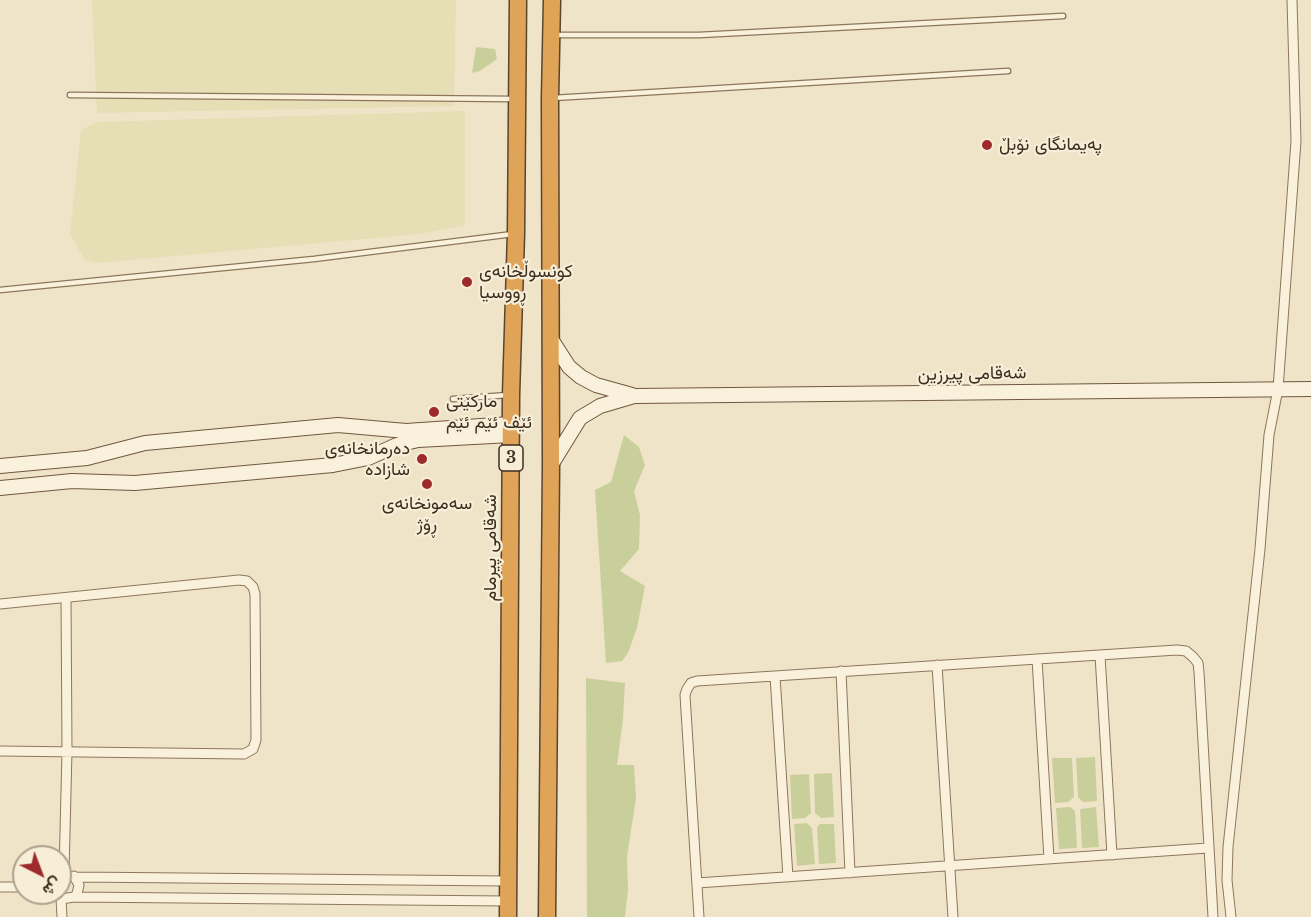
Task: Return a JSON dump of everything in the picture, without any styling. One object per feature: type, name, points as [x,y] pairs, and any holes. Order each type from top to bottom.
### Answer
[{"type":"highway","name":"شەقامی پیرمام","points":[[507,909],[511,395],[516,233],[518,0]]},
{"type":"highway","points":[[547,917],[552,0]]},
{"type":"street","points":[[1231,917],[1227,886],[1228,847],[1260,549],[1269,435],[1278,389],[1296,141],[1292,0]]},
{"type":"street","points":[[551,339],[569,367],[581,377],[596,385],[634,396]]},
{"type":"street","name":"شەقامی پیرزین","points":[[634,396],[1311,389]]},
{"type":"street","points":[[551,465],[579,418],[600,406],[634,396]]},
{"type":"street","points":[[0,466],[101,455],[146,442],[339,425],[354,425],[407,436],[511,430]]},
{"type":"street","points":[[374,429],[377,455]]},
{"type":"street","points":[[0,488],[72,481],[135,483],[333,465],[377,455],[407,436]]},
{"type":"street","points":[[101,455],[104,481]]},
{"type":"street","points":[[0,603],[239,580],[250,584],[255,594],[256,740],[250,751],[244,754],[0,751]]},
{"type":"street","points":[[63,845],[67,751],[66,598]]},
{"type":"street","points":[[699,917],[685,695],[691,683],[841,671],[1177,650],[1186,651],[1198,663],[1212,917]]},
{"type":"street","points":[[1100,655],[1112,855]]},
{"type":"street","points":[[1037,659],[1049,859]]},
{"type":"street","points":[[937,665],[953,917]]},
{"type":"street","points":[[841,671],[850,873]]},
{"type":"street","points":[[776,676],[788,877]]},
{"type":"street","points":[[697,882],[1208,849]]},
{"type":"street","points":[[72,877],[507,881]]},
{"type":"street","points":[[74,897],[79,890],[76,878]]},
{"type":"street","points":[[263,880],[264,900]]},
{"type":"street","points":[[295,880],[295,900]]},
{"type":"street","points":[[74,897],[295,900],[507,909]]},
{"type":"lane","points":[[551,35],[699,35],[1063,16]]},
{"type":"lane","points":[[550,98],[1008,71]]},
{"type":"lane","points":[[70,95],[517,99]]},
{"type":"lane","points":[[0,290],[314,259],[516,233]]},
{"type":"lane","points":[[453,399],[511,395]]},
{"type":"shaded area","points":[[92,0],[456,0],[454,106],[97,113]]},
{"type":"shaded area","points":[[465,111],[465,225],[420,234],[97,263],[85,260],[70,235],[81,130],[98,122]]},
{"type":"green space","points":[[476,47],[495,49],[497,59],[480,71],[472,73]]},
{"type":"green space","points":[[624,435],[639,447],[645,465],[634,491],[640,515],[639,549],[620,571],[645,586],[637,628],[628,653],[622,661],[606,663],[595,490],[611,482]]},
{"type":"green space","points":[[586,678],[625,683],[617,765],[634,765],[636,798],[627,857],[628,890],[625,917],[587,917]]},
{"type":"green space","points":[[1095,757],[1097,801],[1083,802],[1078,797],[1076,758]]},
{"type":"green space","points":[[1052,758],[1072,758],[1074,797],[1068,802],[1055,803]]},
{"type":"green space","points":[[832,773],[834,817],[821,818],[815,813],[814,774]]},
{"type":"green space","points":[[809,774],[811,813],[805,818],[792,819],[790,775]]},
{"type":"green space","points":[[1070,807],[1075,811],[1077,848],[1059,849],[1056,808]]},
{"type":"green space","points":[[1096,807],[1099,847],[1082,848],[1080,809]]},
{"type":"green space","points":[[807,823],[812,828],[815,864],[797,866],[794,824]]},
{"type":"green space","points":[[820,824],[834,824],[836,863],[819,864],[817,827]]},
{"type":"place","name":"پەیمانگای نۆبڵ","points":[[987,145]]},
{"type":"place","name":"کونسوڵخانەی ڕووسیا","points":[[467,282]]},
{"type":"place","name":"مارکێتی ئێف ئێم ئێم","points":[[434,412]]},
{"type":"place","name":"دەرمانخانەی شازادە","points":[[422,459]]},
{"type":"place","name":"سەمونخانەی ڕۆژ","points":[[427,484]]}]
